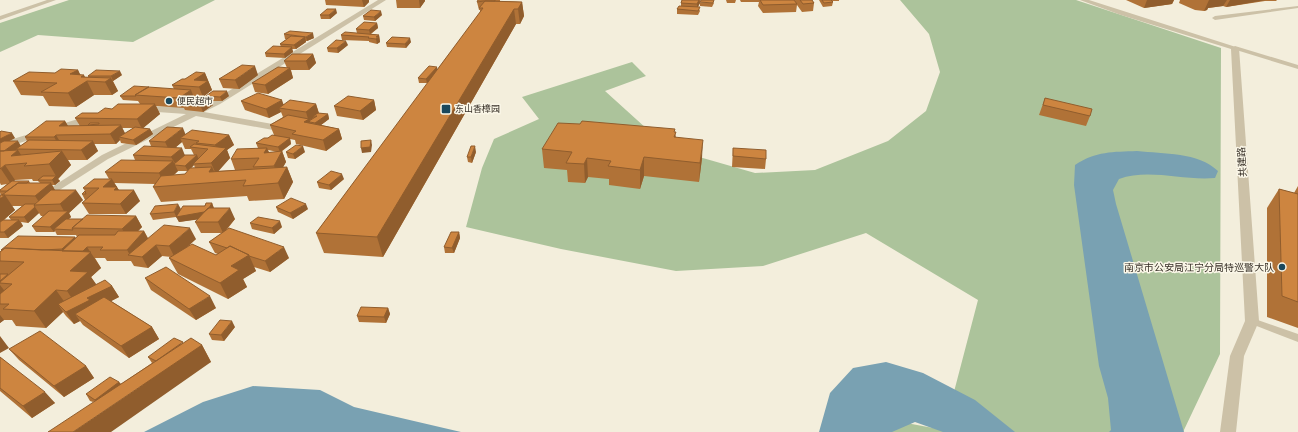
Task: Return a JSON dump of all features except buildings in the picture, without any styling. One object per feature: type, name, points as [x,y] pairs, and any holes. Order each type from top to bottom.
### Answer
[{"type":"street","points":[[0,18],[53,0]]},
{"type":"street","points":[[38,199],[105,157],[217,102],[383,0]]},
{"type":"street","points":[[1083,0],[1123,14],[1235,48]]},
{"type":"street","name":"共建路","points":[[1228,432],[1237,356],[1252,322],[1235,48]]},
{"type":"street","points":[[134,109],[181,110],[196,112],[296,131]]},
{"type":"street","points":[[0,146],[96,117]]},
{"type":"lane","points":[[1215,18],[1298,7]]},
{"type":"lane","points":[[1235,48],[1298,67]]},
{"type":"lane","points":[[1252,322],[1298,338]]},
{"type":"green space","points":[[69,0],[215,0],[133,42],[38,35],[0,52],[0,23]]},
{"type":"green space","name":"东山香樟园","points":[[900,0],[1076,0],[1221,48],[1220,354],[1183,432],[871,432],[874,417],[944,430],[978,300],[866,233],[763,266],[676,271],[561,249],[466,227],[482,168],[494,139],[539,119],[522,97],[632,62],[646,76],[605,91],[668,148],[755,173],[815,170],[888,141],[926,111],[940,72],[929,34]]},
{"type":"water","points":[[1137,151],[1191,157],[1201,160],[1218,171],[1215,178],[1154,175],[1130,176],[1119,179],[1113,190],[1184,432],[1109,432],[1111,430],[1108,398],[1099,366],[1074,185],[1075,165],[1090,157],[1105,153]]},
{"type":"water","points":[[886,362],[923,373],[975,400],[1015,432],[943,432],[915,422],[892,432],[819,432],[830,393],[853,368]]},
{"type":"water","points":[[253,386],[320,390],[354,407],[461,432],[144,432],[203,402]]},
{"type":"place","name":"便民超市","points":[[169,101]]},
{"type":"place","name":"东山香樟园","points":[[446,109]]},
{"type":"place","name":"南京市公安局江宁分局特巡警大队","points":[[1282,267]]}]
